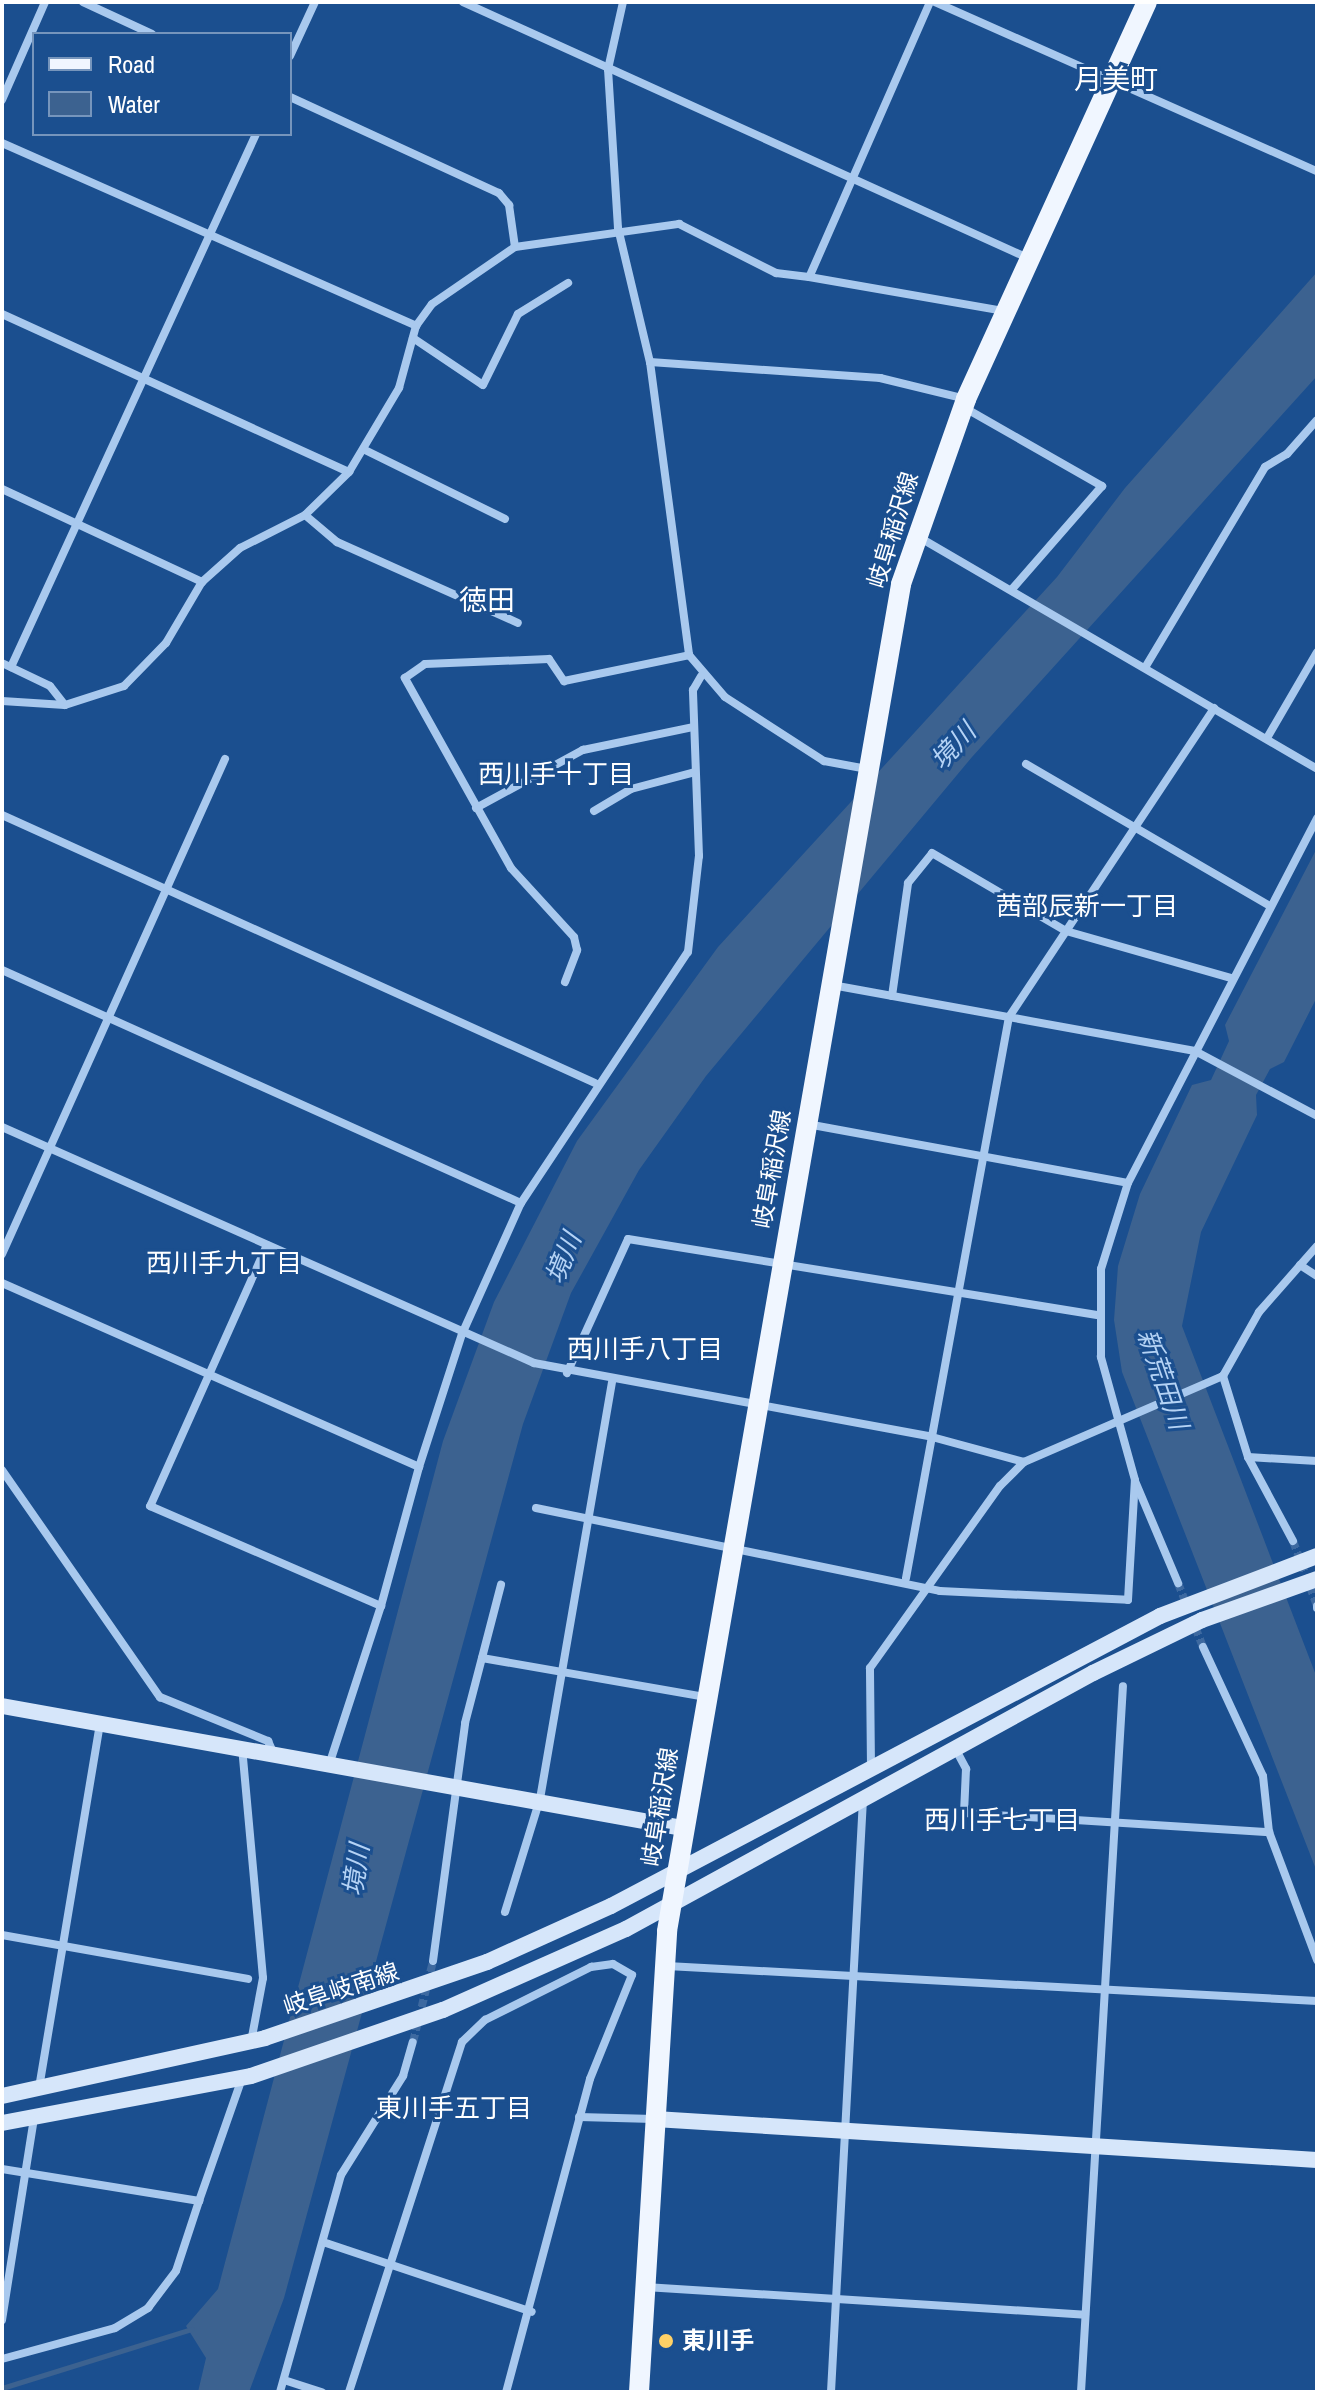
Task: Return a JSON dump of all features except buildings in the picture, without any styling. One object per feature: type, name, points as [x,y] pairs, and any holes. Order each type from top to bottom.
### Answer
[{"type":"main road","name":"岐阜稲沢線","points":[[639,2392],[671,1903],[868,772],[914,535],[964,403],[1147,2]]},
{"type":"street","points":[[2,100],[45,2]]},
{"type":"street","points":[[83,2],[148,32]]},
{"type":"street","points":[[292,52],[315,2]]},
{"type":"street","points":[[463,2],[1030,259]]},
{"type":"street","points":[[623,2],[608,69],[618,228],[650,362],[689,655],[701,676],[824,761],[868,772]]},
{"type":"street","points":[[809,277],[848,179],[933,2],[1317,171]]},
{"type":"street","points":[[292,98],[499,193],[509,205],[515,247]]},
{"type":"street","points":[[65,705],[50,686],[6,665],[78,522],[255,136]]},
{"type":"street","points":[[2,143],[416,326]]},
{"type":"street","points":[[2,701],[65,705],[124,686],[166,643],[202,582],[240,548],[305,515],[349,472],[365,450],[399,388],[416,326],[432,304],[515,247],[618,228],[679,224],[776,273],[1006,313]]},
{"type":"street","points":[[413,338],[483,385],[518,314],[568,283]]},
{"type":"street","points":[[2,314],[349,472]]},
{"type":"street","points":[[650,362],[880,378],[964,403],[1102,486],[1014,590]]},
{"type":"street","points":[[1146,666],[1265,467],[1287,454],[1317,420]]},
{"type":"street","points":[[365,450],[505,519]]},
{"type":"street","points":[[2,489],[202,582]]},
{"type":"street","points":[[305,515],[337,542],[518,623]]},
{"type":"street","points":[[914,535],[1146,666],[1317,769]]},
{"type":"street","points":[[1267,738],[1317,652]]},
{"type":"street","points":[[565,982],[577,950],[574,937],[511,868],[406,685],[412,668],[549,659],[564,681],[689,655]]},
{"type":"street","points":[[336,1763],[419,1467],[463,1335],[521,1203],[595,1083],[688,952],[699,856],[693,690],[701,676]]},
{"type":"street","points":[[906,1578],[1009,1017],[1214,708]]},
{"type":"street","points":[[476,808],[583,750],[693,727]]},
{"type":"street","points":[[2,1254],[225,759]]},
{"type":"street","points":[[1026,764],[1270,906]]},
{"type":"street","points":[[594,811],[631,789],[695,772]]},
{"type":"street","points":[[2,815],[595,1083]]},
{"type":"street","points":[[1178,1583],[1135,1480],[1117,1418],[1097,1315],[1101,1269],[1128,1183],[1231,978],[1317,818]]},
{"type":"street","points":[[892,996],[908,883],[932,853],[1066,931],[1231,978]]},
{"type":"street","points":[[2,970],[521,1203]]},
{"type":"street","points":[[831,985],[1195,1051],[1213,1057],[1317,1116]]},
{"type":"street","points":[[807,1124],[1128,1183]]},
{"type":"street","points":[[2,1127],[463,1335],[564,1372],[932,1437],[1024,1462]]},
{"type":"street","points":[[564,1372],[628,1239],[960,1297],[1097,1315]]},
{"type":"street","points":[[267,1245],[150,1506],[381,1606]]},
{"type":"street","points":[[871,1767],[870,1668],[924,1586],[1024,1462],[1117,1418],[1223,1376],[1259,1312],[1317,1246]]},
{"type":"street","points":[[1300,1265],[1317,1276]]},
{"type":"street","points":[[2,1283],[209,1377],[419,1467]]},
{"type":"street","points":[[1223,1376],[1248,1457],[1293,1541]]},
{"type":"street","points":[[505,1912],[540,1799],[612,1382]]},
{"type":"street","points":[[1248,1457],[1317,1461]]},
{"type":"street","points":[[2,1470],[160,1697],[268,1741],[273,1752]]},
{"type":"street","points":[[536,1508],[906,1578],[924,1586],[1128,1600],[1135,1480]]},
{"type":"street","name":"岐阜岐南線","points":[[2,2096],[258,2040],[367,2008],[487,1962],[676,1872],[871,1767],[1197,1599],[1317,1556]]},
{"type":"street","points":[[2,2123],[247,2077],[375,2036],[515,1980],[671,1903],[954,1748],[1202,1620],[1317,1579]]},
{"type":"street","points":[[433,1961],[450,1784],[501,1585]]},
{"type":"street","points":[[1203,1647],[1263,1776],[1269,1832],[1317,1960]]},
{"type":"street","points":[[482,1658],[705,1697]]},
{"type":"street","points":[[1081,2392],[1123,1686]]},
{"type":"street","points":[[2,1706],[540,1799],[683,1828]]},
{"type":"street","points":[[38,2090],[101,1722]]},
{"type":"street","points":[[242,1746],[263,1978],[258,2040]]},
{"type":"street","points":[[954,1748],[966,1769],[964,1813],[1115,1820],[1269,1832]]},
{"type":"street","points":[[831,2392],[863,1799]]},
{"type":"street","points":[[2,1935],[248,1979]]},
{"type":"street","points":[[349,2392],[462,2042],[485,2020],[591,1967],[613,1964],[632,1975],[579,2117],[532,2312],[506,2392]]},
{"type":"street","points":[[665,1966],[1317,2001]]},
{"type":"street","points":[[280,2392],[341,2175],[403,2076],[413,2042]]},
{"type":"street","points":[[2,2359],[115,2328],[148,2308],[176,2271],[199,2201],[247,2077]]},
{"type":"street","points":[[579,2117],[655,2119],[1317,2160]]},
{"type":"street","points":[[2,2320],[34,2119]]},
{"type":"street","points":[[2,2169],[199,2201]]},
{"type":"street","points":[[323,2242],[532,2312]]},
{"type":"street","points":[[644,2287],[1085,2315]]},
{"type":"street","points":[[284,2380],[322,2392]]},
{"type":"water","name":"境川","points":[[1317,272],[1317,376],[972,757],[706,1076],[639,1170],[571,1293],[523,1424],[284,2298],[249,2392],[198,2392],[206,2358],[186,2326],[218,2289],[443,1441],[494,1302],[577,1141],[718,947],[1057,577],[1125,488]]},
{"type":"water","name":"新荒田川","points":[[1317,848],[1317,997],[1284,1062],[1270,1069],[1256,1095],[1257,1115],[1201,1232],[1182,1326],[1317,1678],[1317,1872],[1122,1372],[1114,1320],[1118,1266],[1140,1194],[1192,1085],[1211,1080],[1229,1041],[1225,1025]]},
{"type":"waterway","points":[[2,2388],[192,2329]]},
{"type":"tunnel","points":[[1293,1541],[1317,1606]]},
{"type":"tunnel","points":[[1178,1583],[1203,1647]]},
{"type":"tunnel","points":[[413,2042],[433,1961]]},
{"type":"place","name":"東川手","points":[[666,2341]]},
{"type":"district","name":"月美町","points":[[1116,79]]},
{"type":"district","name":"徳田","points":[[487,600]]},
{"type":"district","name":"西川手十丁目","points":[[556,774]]},
{"type":"district","name":"茜部辰新一丁目","points":[[1087,906]]},
{"type":"district","name":"西川手九丁目","points":[[224,1263]]},
{"type":"district","name":"西川手八丁目","points":[[645,1349]]},
{"type":"district","name":"西川手七丁目","points":[[1002,1820]]},
{"type":"district","name":"東川手五丁目","points":[[454,2108]]}]
